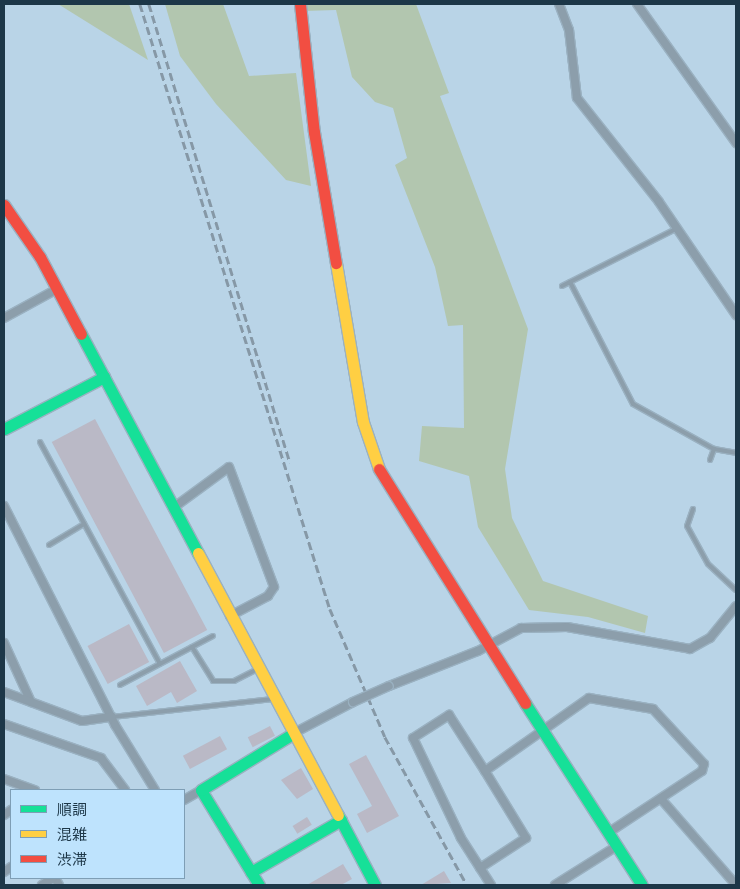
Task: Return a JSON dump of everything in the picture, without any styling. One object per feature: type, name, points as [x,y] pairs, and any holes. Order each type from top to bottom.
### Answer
[{"type":"street","points":[[300,4],[310,108],[363,422],[392,496],[541,731],[642,885]]},
{"type":"street","points":[[559,4],[568,30],[577,98],[678,228],[733,303],[736,315]]},
{"type":"street","points":[[637,4],[736,143]]},
{"type":"street","points":[[4,205],[26,233],[57,289],[258,669],[375,885]]},
{"type":"street","points":[[4,318],[57,289]]},
{"type":"street","points":[[4,429],[104,378]]},
{"type":"street","points":[[173,508],[229,468],[274,587],[268,596],[230,616]]},
{"type":"street","points":[[4,506],[112,717],[154,789]]},
{"type":"street","points":[[185,799],[294,733],[353,702],[488,646],[521,628],[545,626],[690,649],[710,638],[736,606]]},
{"type":"street","points":[[4,643],[31,702]]},
{"type":"street","points":[[4,692],[82,721],[112,717]]},
{"type":"street","points":[[485,771],[589,698],[653,709],[704,764],[702,772],[608,833]]},
{"type":"street","points":[[480,868],[526,838],[449,715],[413,738],[480,868],[491,885]]},
{"type":"street","points":[[4,724],[101,758],[124,789]]},
{"type":"street","points":[[4,779],[23,788]]},
{"type":"street","points":[[201,790],[259,885]]},
{"type":"street","points":[[661,799],[736,885]]},
{"type":"street","points":[[251,872],[340,820]]},
{"type":"street","points":[[555,885],[617,846]]},
{"type":"lane","points":[[562,286],[678,228]]},
{"type":"lane","points":[[570,282],[626,397],[714,449],[736,453]]},
{"type":"lane","points":[[40,442],[160,664]]},
{"type":"lane","points":[[710,460],[714,449]]},
{"type":"lane","points":[[693,509],[688,526],[720,579],[736,590]]},
{"type":"lane","points":[[49,545],[84,524]]},
{"type":"lane","points":[[120,685],[212,636]]},
{"type":"lane","points":[[192,647],[212,681],[234,681],[258,669]]},
{"type":"lane","points":[[112,717],[275,698]]},
{"type":"green space","points":[[58,4],[129,4],[148,60]]},
{"type":"green space","points":[[165,4],[223,4],[249,76],[296,73],[311,186],[286,180],[216,104],[180,56]]},
{"type":"green space","points":[[304,4],[416,4],[449,93],[440,96],[528,329],[505,469],[512,518],[543,581],[648,616],[645,633],[588,617],[529,610],[478,527],[469,476],[419,461],[422,426],[464,428],[463,325],[448,326],[435,267],[395,165],[407,158],[393,108],[375,102],[352,77],[336,10],[305,11]]},
{"type":"building","points":[[95,419],[207,630],[164,653],[52,442]]},
{"type":"building","points":[[129,624],[149,662],[108,684],[88,646]]},
{"type":"building","points":[[180,661],[197,691],[177,703],[171,692],[147,706],[136,686]]},
{"type":"building","points":[[270,726],[275,736],[253,747],[248,737]]},
{"type":"building","points":[[220,736],[227,749],[190,769],[183,756]]},
{"type":"building","points":[[366,755],[399,816],[367,833],[357,814],[372,806],[349,764]]},
{"type":"building","points":[[301,768],[313,789],[297,799],[281,780]]},
{"type":"building","points":[[307,817],[312,825],[297,834],[293,826]]},
{"type":"building","points":[[343,864],[352,879],[341,885],[307,885]]},
{"type":"building","points":[[444,871],[451,883],[421,885]]},
{"type":"railway","points":[[140,4],[330,609],[385,737],[467,885]]},
{"type":"railway","points":[[149,4],[290,463]]},
{"type":"traffic: fast","points":[[81,334],[198,553]]},
{"type":"traffic: fast","points":[[4,429],[104,377]]},
{"type":"traffic: fast","points":[[525,703],[642,885]]},
{"type":"traffic: fast","points":[[259,885],[201,790],[294,733]]},
{"type":"traffic: fast","points":[[338,815],[375,885]]},
{"type":"traffic: fast","points":[[251,872],[341,820]]},
{"type":"traffic: slow","points":[[336,263],[363,422],[379,469]]},
{"type":"traffic: slow","points":[[198,553],[338,815]]},
{"type":"traffic: jam","points":[[300,4],[314,132],[336,263]]},
{"type":"traffic: jam","points":[[4,205],[40,257],[81,334]]},
{"type":"traffic: jam","points":[[379,469],[525,703]]}]
